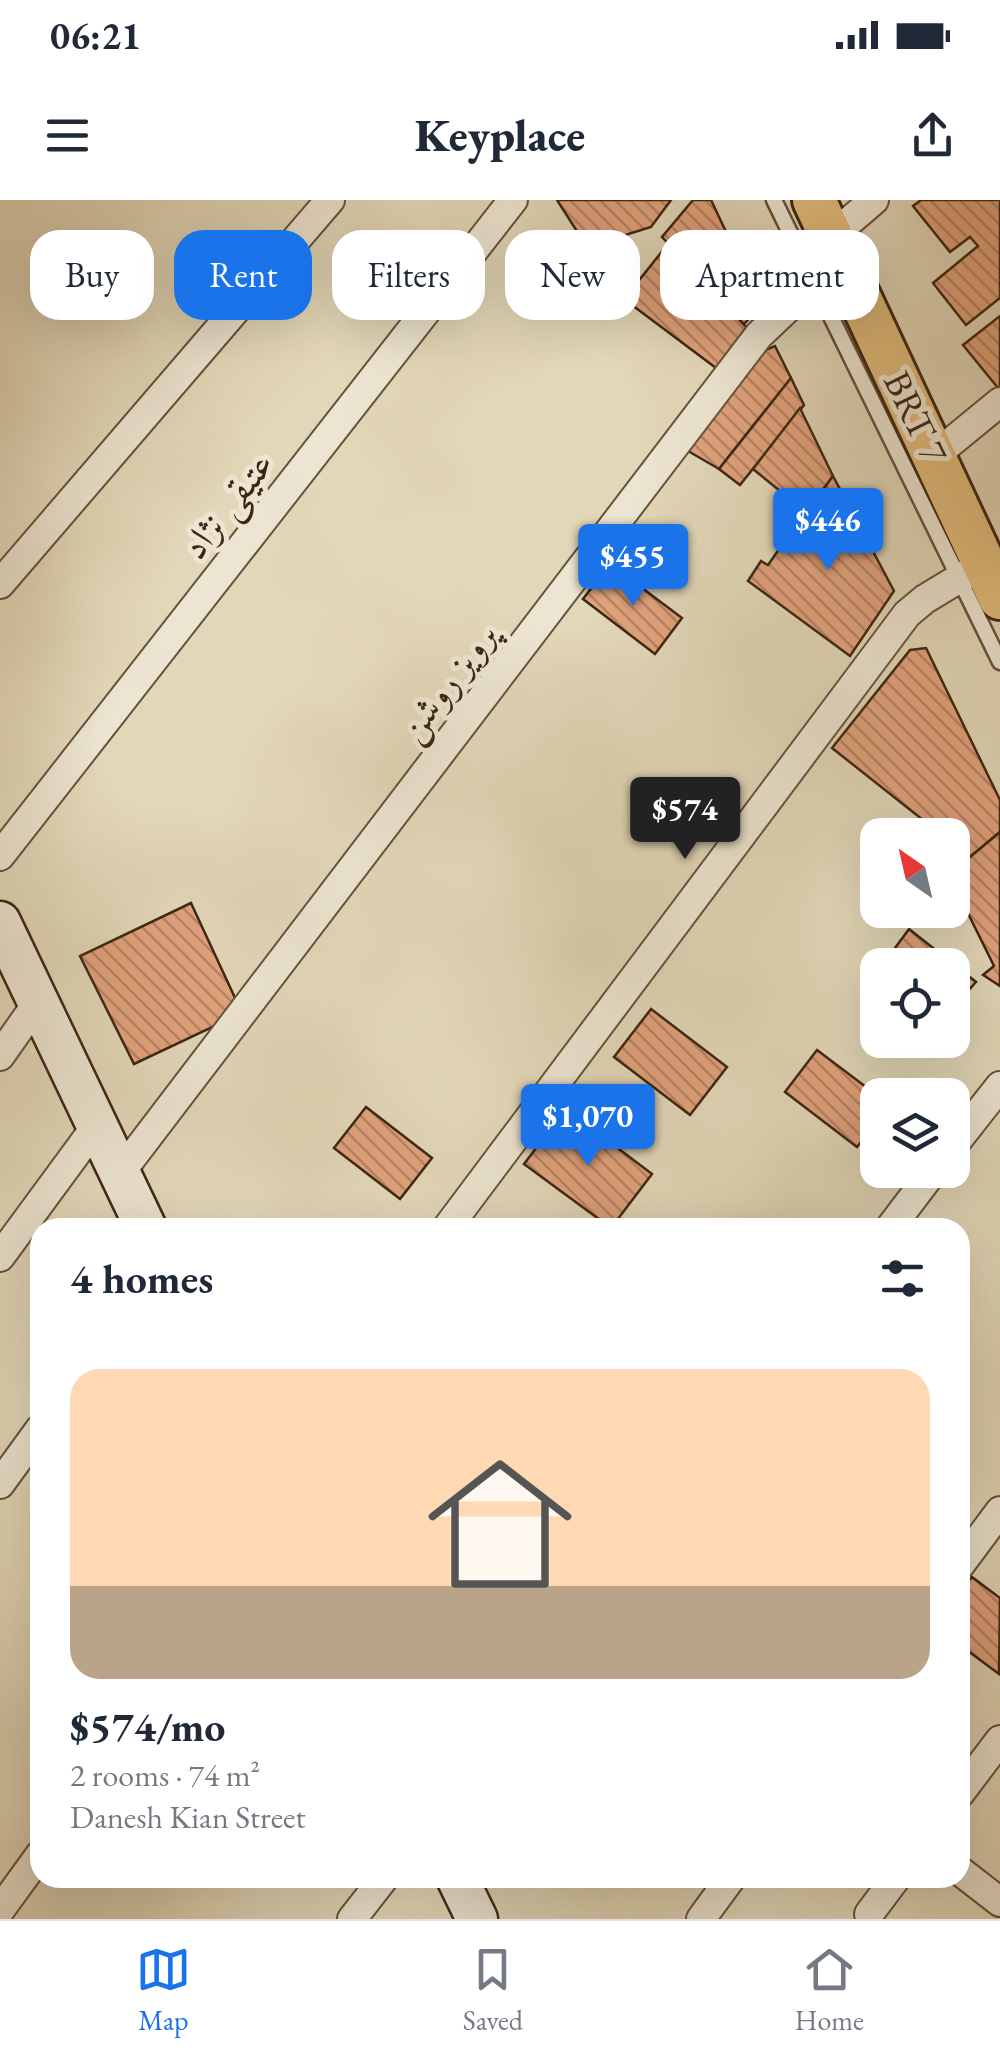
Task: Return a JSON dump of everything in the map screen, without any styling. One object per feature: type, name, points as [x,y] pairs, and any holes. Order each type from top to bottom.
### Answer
[{"type":"main road","points":[[822,219],[934,457],[980,580]]},
{"type":"main road","points":[[0,922],[141,1218]]},
{"type":"main road","points":[[462,1888],[477,1919]]},
{"type":"street","points":[[0,584],[330,200]]},
{"type":"street","name":"عتیقی نژاد","points":[[0,856],[514,200]]},
{"type":"street","points":[[822,219],[874,200]]},
{"type":"street","name":"پرویز روشن","points":[[120,1174],[759,334],[774,320]]},
{"type":"street","points":[[934,457],[1000,402]]},
{"type":"street","points":[[454,1218],[906,614],[980,580]]},
{"type":"street","points":[[0,1056],[38,1002]]},
{"type":"street","points":[[970,1124],[1000,1086]]},
{"type":"street","points":[[0,1257],[97,1125]]},
{"type":"street","points":[[898,1218],[920,1188]]},
{"type":"street","points":[[0,1484],[30,1443]]},
{"type":"street","points":[[970,1551],[1000,1510]]},
{"type":"street","points":[[970,1780],[1000,1740]]},
{"type":"street","points":[[0,1910],[30,1869]]},
{"type":"street","points":[[970,1879],[1000,1902]]},
{"type":"street","points":[[352,1919],[376,1888]]},
{"type":"street","points":[[701,1919],[724,1888]]},
{"type":"street","points":[[869,1914],[888,1888]]},
{"type":"lane","name":"BRT 7","points":[[774,200],[788,230]]},
{"type":"lane","name":"BRT 7","points":[[835,320],[980,580],[1000,662]]},
{"type":"building","points":[[557,200],[671,200],[651,227],[576,230]]},
{"type":"building","points":[[693,200],[711,200],[725,230],[668,230]]},
{"type":"building","points":[[921,200],[1000,200],[1000,298],[966,325],[933,283],[978,246],[970,237],[950,252],[913,206]]},
{"type":"building","points":[[660,254],[660,320],[739,320],[747,328],[716,368],[640,311],[640,279]]},
{"type":"building","points":[[1000,316],[1000,386],[998,388],[963,345]]},
{"type":"building","points":[[775,346],[791,378],[719,469],[688,451],[763,351]]},
{"type":"building","points":[[791,378],[804,405],[740,485],[719,469]]},
{"type":"building","points":[[800,408],[833,476],[806,512],[753,469]]},
{"type":"building","points":[[833,476],[894,591],[850,656],[748,581],[761,561],[768,565],[789,535],[794,538],[807,524],[802,519]]},
{"type":"building","points":[[610,564],[682,618],[655,654],[583,599]]},
{"type":"building","points":[[926,648],[1000,800],[1000,832],[970,857],[970,818],[921,818],[832,748],[910,650]]},
{"type":"building","points":[[1000,832],[1000,986],[983,975],[994,966],[970,917],[970,857]]},
{"type":"building","points":[[191,903],[242,1013],[134,1064],[80,956]]},
{"type":"building","points":[[909,929],[933,948],[895,948]]},
{"type":"building","points":[[651,1009],[727,1067],[690,1115],[614,1057]]},
{"type":"building","points":[[817,1050],[860,1082],[860,1143],[857,1147],[785,1092]]},
{"type":"building","points":[[366,1107],[432,1158],[400,1199],[334,1148]]},
{"type":"building","points":[[566,1109],[652,1174],[619,1218],[597,1218],[524,1164]]},
{"type":"building","points":[[972,1577],[1000,1598],[999,1674],[970,1652]]}]
